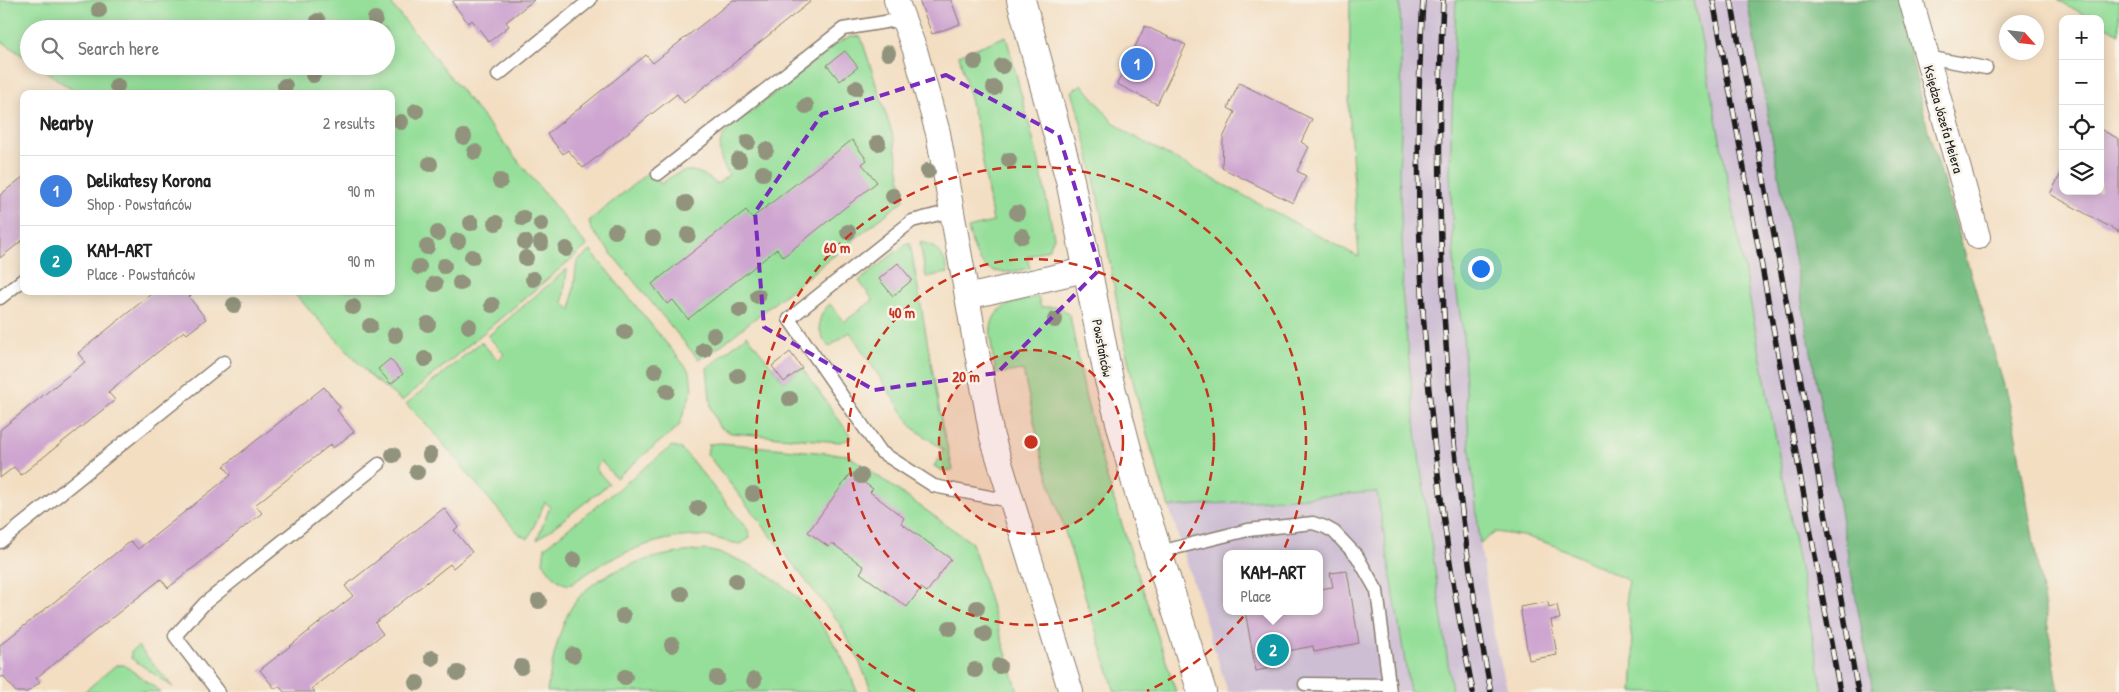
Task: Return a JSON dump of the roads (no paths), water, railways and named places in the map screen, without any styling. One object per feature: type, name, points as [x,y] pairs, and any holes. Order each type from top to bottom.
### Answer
[{"type":"street","name":"Powstańców","points":[[1021,0],[1070,180],[1089,269],[1109,380],[1136,483],[1202,692]]},
{"type":"street","name":"Księdza Józefa Meiera","points":[[1911,0],[1978,237]]},
{"type":"street","points":[[900,9],[915,50],[938,134],[992,437],[1010,501],[1071,692]]},
{"type":"street","points":[[967,297],[1089,269]]},
{"type":"lane","points":[[498,75],[590,0]]},
{"type":"lane","points":[[658,174],[843,29],[900,9]]},
{"type":"lane","points":[[1927,57],[1986,68]]},
{"type":"lane","points":[[951,211],[912,221],[789,320],[881,452],[934,486],[1010,501]]},
{"type":"lane","points":[[0,298],[20,282]]},
{"type":"lane","points":[[0,542],[224,362]]},
{"type":"lane","points":[[218,692],[175,636],[205,603],[379,464]]},
{"type":"lane","points":[[1159,552],[1248,530],[1313,523],[1325,526],[1334,532],[1357,556],[1377,591],[1390,689],[1305,684]]},
{"type":"railway","points":[[1423,0],[1418,174],[1425,348],[1444,520],[1473,692]]},
{"type":"railway","points":[[1443,0],[1440,174],[1441,261],[1446,348],[1463,520],[1491,692]]},
{"type":"railway","points":[[1713,0],[1840,692]]},
{"type":"railway","points":[[1731,0],[1858,692]]},
{"type":"place","name":"Delikatesy Korona","points":[[1137,64]]},
{"type":"place","name":"KAM-ART","points":[[1273,650]]}]
